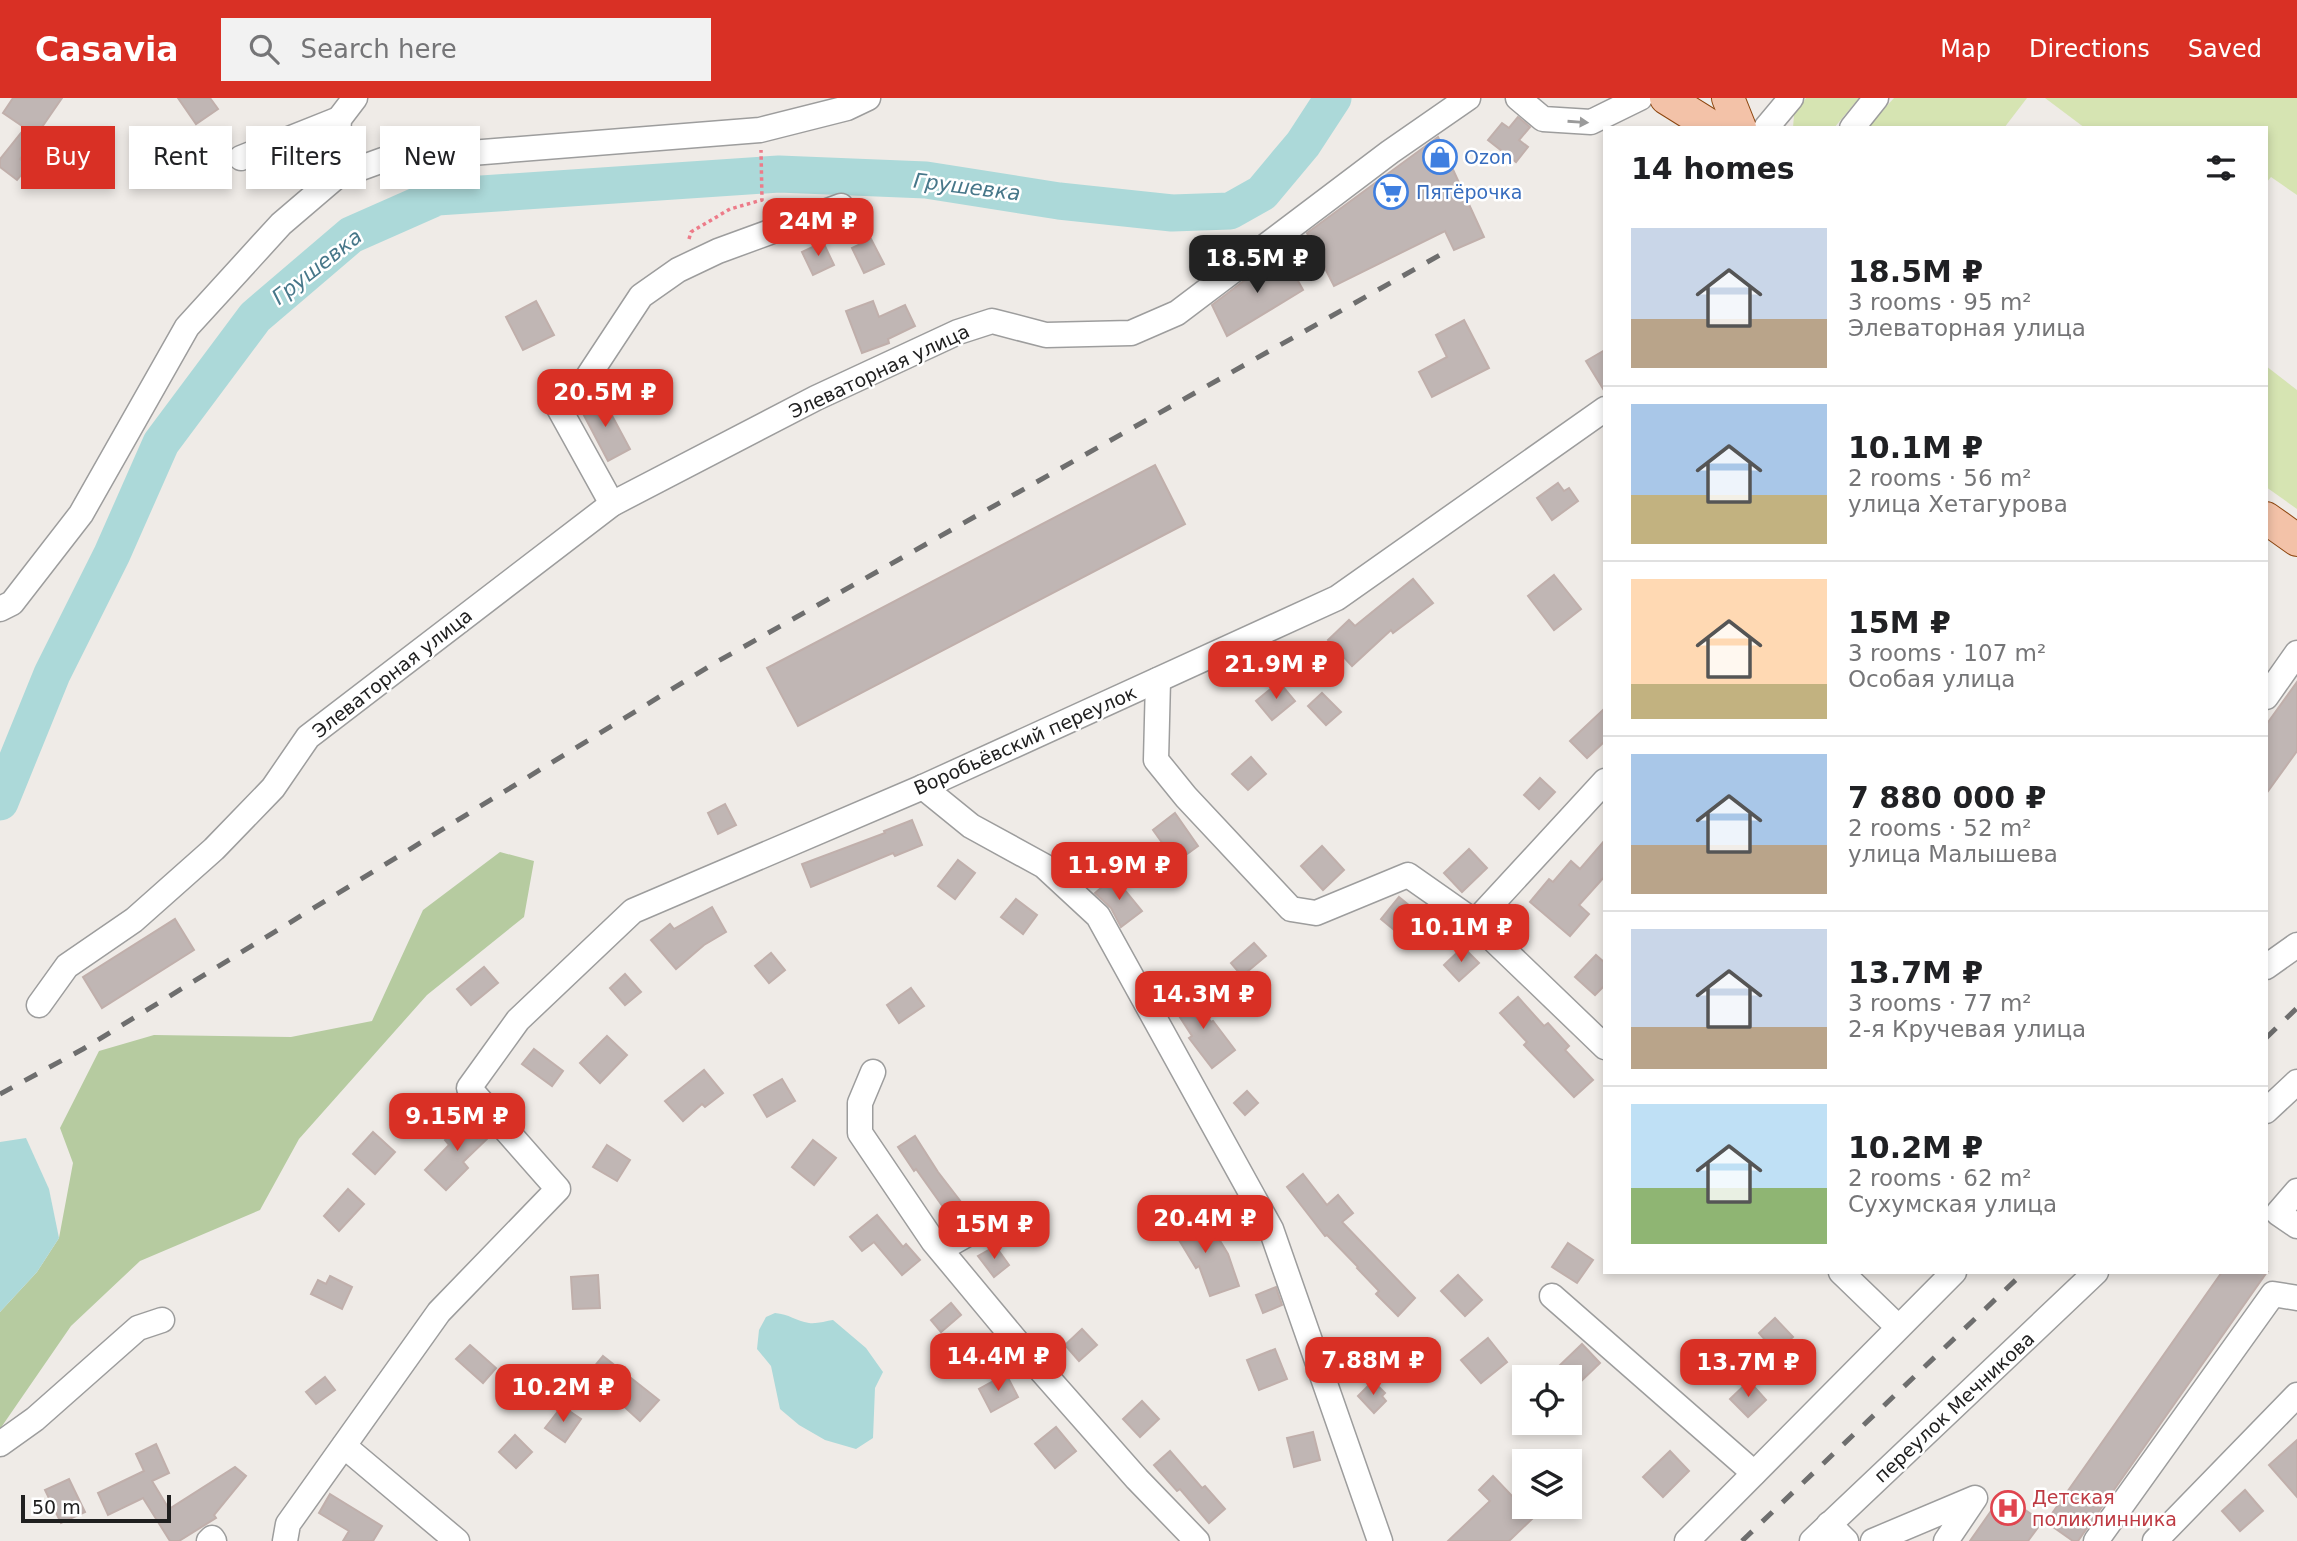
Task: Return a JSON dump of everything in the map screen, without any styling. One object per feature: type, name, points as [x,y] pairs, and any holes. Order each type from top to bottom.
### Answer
[{"type":"main road","points":[[1666,98],[1711,126]]},
{"type":"main road","points":[[1728,98],[1739,126]]},
{"type":"main road","points":[[2268,519],[2297,540]]},
{"type":"street","points":[[241,158],[339,119],[355,98]]},
{"type":"street","points":[[366,166],[383,160],[760,130],[847,108],[869,98]]},
{"type":"street","name":"Элеваторная улица","points":[[39,1005],[67,966],[134,920],[214,849],[273,788],[309,737],[612,503],[816,398],[958,332],[992,321],[1046,335],[1131,333],[1177,313],[1390,152],[1468,98]]},
{"type":"street","points":[[1518,98],[1543,119],[1591,122],[1640,98]]},
{"type":"street","points":[[1768,126],[1791,98]]},
{"type":"street","points":[[1854,126],[1876,98]]},
{"type":"street","points":[[339,119],[339,126]]},
{"type":"street","points":[[0,609],[12,603],[81,514],[187,327],[281,224],[322,189]]},
{"type":"street","points":[[612,503],[555,401],[585,380],[641,296],[678,270],[718,251],[841,206]]},
{"type":"street","name":"Воробьёвский переулок","points":[[344,1447],[439,1312],[558,1189],[469,1088],[518,1020],[633,911],[922,787],[1337,598],[1603,410]]},
{"type":"street","points":[[2268,694],[2297,653]]},
{"type":"street","points":[[1158,680],[1156,760],[1186,797],[1291,909],[1316,913],[1408,876],[1475,922],[1603,1044]]},
{"type":"street","points":[[1475,922],[1603,783]]},
{"type":"street","points":[[922,787],[971,826],[1044,866],[1098,916],[1271,1229],[1380,1541]]},
{"type":"street","points":[[2268,961],[2297,945]]},
{"type":"street","points":[[873,1072],[860,1103],[860,1132],[933,1241],[1032,1360],[1137,1479],[1197,1541]]},
{"type":"street","points":[[2268,1109],[2297,1082]]},
{"type":"street","points":[[2297,1191],[2278,1213],[2297,1226]]},
{"type":"street","points":[[941,1249],[987,1223]]},
{"type":"street","points":[[1843,1274],[1898,1327]]},
{"type":"street","points":[[1687,1541],[1952,1274]]},
{"type":"street","name":"переулок Мечникова","points":[[1829,1535],[2094,1274]]},
{"type":"street","points":[[2096,1541],[2273,1294],[2297,1298]]},
{"type":"street","points":[[1552,1296],[1754,1473]]},
{"type":"street","points":[[0,1444],[34,1419],[138,1328],[162,1320]]},
{"type":"street","points":[[2155,1541],[2297,1395]]},
{"type":"street","points":[[285,1541],[288,1524],[344,1447],[457,1541]]},
{"type":"street","points":[[1873,1541],[1975,1499],[1946,1541]]},
{"type":"path","points":[[678,270],[691,232],[730,209],[762,200],[761,156]]},
{"type":"green space","points":[[1806,98],[1859,98],[1836,126],[1793,126],[1794,115]]},
{"type":"green space","points":[[1894,98],[2027,98],[2006,126],[1869,126]]},
{"type":"green space","points":[[2045,98],[2297,98],[2297,195],[2271,177],[2268,181],[2268,126],[2082,126]]},
{"type":"green space","points":[[2268,368],[2297,390],[2297,509],[2268,488]]},
{"type":"green space","points":[[500,852],[534,861],[524,917],[427,995],[299,1139],[260,1210],[140,1261],[71,1326],[0,1429],[0,1312],[37,1272],[59,1238],[73,1163],[60,1128],[99,1051],[154,1035],[291,1037],[372,1021],[423,910]]},
{"type":"water","points":[[26,1138],[49,1189],[59,1238],[37,1272],[0,1312],[0,1142]]},
{"type":"water","points":[[775,1313],[809,1323],[833,1320],[866,1348],[883,1372],[875,1388],[873,1438],[856,1449],[825,1440],[799,1425],[780,1409],[771,1366],[757,1349],[759,1330],[766,1317]]},
{"type":"building","points":[[13,98],[62,98],[43,126],[22,126],[3,113]]},
{"type":"building","points":[[178,98],[210,98],[218,109],[196,124]]},
{"type":"building","points":[[1518,117],[1530,127],[1519,140],[1528,147],[1516,162],[1488,140],[1502,123],[1509,128]]},
{"type":"building","points":[[21,133],[21,175],[17,180],[0,167],[0,159]]},
{"type":"building","name":"Пятёрочка","points":[[1438,137],[1484,237],[1454,250],[1445,231],[1334,286],[1307,233]]},
{"type":"building","points":[[871,239],[884,264],[864,273],[852,248]]},
{"type":"building","points":[[823,242],[834,265],[813,275],[802,252]]},
{"type":"building","points":[[1282,252],[1303,290],[1227,336],[1212,305]]},
{"type":"building","points":[[536,301],[554,335],[523,350],[506,317]]},
{"type":"building","points":[[873,301],[879,317],[905,305],[915,326],[888,339],[889,343],[862,353],[846,311]]},
{"type":"building","points":[[1464,320],[1489,368],[1432,397],[1419,372],[1447,357],[1436,335]]},
{"type":"building","points":[[1603,351],[1603,389],[1586,361]]},
{"type":"building","points":[[602,397],[630,449],[608,461],[580,408]]},
{"type":"building","points":[[1155,465],[1185,524],[798,726],[767,668]]},
{"type":"building","points":[[1558,483],[1564,491],[1569,488],[1578,501],[1552,520],[1537,498]]},
{"type":"building","points":[[1554,575],[1581,609],[1554,630],[1528,596]]},
{"type":"building","points":[[1413,579],[1433,603],[1393,633],[1391,630],[1352,666],[1328,640],[1349,620],[1355,626]]},
{"type":"building","points":[[1279,682],[1295,701],[1272,720],[1256,701]]},
{"type":"building","points":[[2297,682],[2297,751],[2268,791],[2268,722]]},
{"type":"building","points":[[1322,693],[1341,712],[1326,725],[1308,706]]},
{"type":"building","points":[[1603,710],[1603,743],[1587,758],[1570,741]]},
{"type":"building","points":[[1251,757],[1266,774],[1248,790],[1232,774]]},
{"type":"building","points":[[1540,778],[1555,792],[1539,809],[1524,795]]},
{"type":"building","points":[[725,804],[736,825],[718,834],[708,813]]},
{"type":"building","points":[[1175,813],[1198,846],[1176,862],[1153,830]]},
{"type":"building","points":[[912,820],[922,845],[895,856],[893,853],[811,887],[802,864]]},
{"type":"building","points":[[1603,842],[1603,878],[1579,905],[1589,914],[1570,936],[1530,902],[1549,879],[1553,882],[1571,861],[1580,869]]},
{"type":"building","points":[[1322,846],[1344,870],[1323,890],[1301,866]]},
{"type":"building","points":[[1469,849],[1487,868],[1462,892],[1444,873]]},
{"type":"building","points":[[958,860],[975,873],[955,899],[938,886]]},
{"type":"building","points":[[1114,877],[1142,911],[1121,927],[1111,908],[1095,893]]},
{"type":"building","points":[[1399,897],[1422,916],[1404,938],[1381,919]]},
{"type":"building","points":[[1016,899],[1037,915],[1023,934],[1001,917]]},
{"type":"building","points":[[712,907],[726,932],[704,945],[676,969],[651,940],[670,924],[674,929]]},
{"type":"building","points":[[175,919],[194,950],[102,1008],[83,977]]},
{"type":"building","points":[[1254,943],[1266,956],[1242,976],[1231,963]]},
{"type":"building","points":[[1463,947],[1479,963],[1459,981],[1444,965]]},
{"type":"building","points":[[771,953],[785,970],[769,983],[755,966]]},
{"type":"building","points":[[1596,955],[1603,961],[1603,987],[1595,995],[1575,977]]},
{"type":"building","points":[[484,967],[498,983],[471,1005],[457,989]]},
{"type":"building","points":[[625,974],[641,992],[625,1005],[610,988]]},
{"type":"building","points":[[911,988],[924,1006],[899,1023],[887,1005]]},
{"type":"building","points":[[1191,992],[1211,1022],[1213,1021],[1235,1050],[1212,1068],[1189,1038],[1192,1036],[1172,1005]]},
{"type":"building","points":[[1518,997],[1544,1026],[1548,1023],[1569,1046],[1565,1050],[1593,1080],[1574,1097],[1524,1045],[1527,1042],[1500,1013]]},
{"type":"building","points":[[607,1036],[627,1055],[600,1083],[580,1063]]},
{"type":"building","points":[[534,1049],[563,1071],[552,1086],[522,1064]]},
{"type":"building","points":[[704,1070],[723,1093],[705,1107],[702,1104],[683,1121],[665,1101]]},
{"type":"building","points":[[782,1079],[795,1101],[767,1117],[754,1095]]},
{"type":"building","points":[[1247,1091],[1258,1103],[1245,1115],[1234,1103]]},
{"type":"building","points":[[470,1116],[490,1136],[463,1162],[468,1168],[446,1190],[425,1170],[449,1145],[445,1140]]},
{"type":"building","points":[[373,1132],[395,1152],[375,1174],[353,1154]]},
{"type":"building","points":[[915,1136],[971,1215],[951,1226],[944,1217],[948,1214],[898,1147]]},
{"type":"building","points":[[813,1140],[836,1158],[814,1185],[792,1167]]},
{"type":"building","points":[[607,1145],[630,1160],[617,1181],[593,1167]]},
{"type":"building","points":[[1303,1174],[1327,1205],[1338,1195],[1353,1213],[1342,1222],[1415,1298],[1398,1316],[1376,1294],[1379,1291],[1358,1267],[1325,1236],[1287,1187]]},
{"type":"building","points":[[348,1189],[364,1204],[339,1231],[324,1216]]},
{"type":"building","points":[[1184,1212],[1201,1239],[1214,1231],[1228,1254],[1239,1286],[1210,1296],[1199,1266],[1196,1268],[1176,1235],[1172,1238],[1163,1225]]},
{"type":"building","points":[[877,1215],[903,1247],[906,1244],[920,1260],[902,1275],[874,1242],[862,1251],[850,1237]]},
{"type":"building","points":[[1568,1243],[1593,1260],[1577,1283],[1552,1267]]},
{"type":"building","points":[[994,1244],[1009,1265],[994,1277],[978,1256]]},
{"type":"building","points":[[2221,1274],[2266,1274],[2078,1541],[2073,1541],[2046,1522]]},
{"type":"building","points":[[598,1275],[600,1308],[573,1309],[571,1277]]},
{"type":"building","points":[[1458,1275],[1482,1300],[1465,1316],[1441,1291]]},
{"type":"building","points":[[330,1276],[352,1287],[342,1309],[311,1294],[318,1280],[326,1284]]},
{"type":"building","points":[[1276,1287],[1282,1305],[1263,1313],[1256,1295]]},
{"type":"building","points":[[951,1303],[961,1315],[941,1332],[931,1320]]},
{"type":"building","points":[[1775,1318],[1793,1337],[1776,1352],[1759,1333]]},
{"type":"building","points":[[1082,1329],[1097,1345],[1079,1361],[1065,1345]]},
{"type":"building","points":[[1488,1338],[1507,1362],[1481,1383],[1461,1360]]},
{"type":"building","points":[[1582,1344],[1600,1363],[1582,1380],[1582,1365],[1560,1365]]},
{"type":"building","points":[[470,1345],[496,1368],[483,1383],[456,1359]]},
{"type":"building","points":[[1275,1349],[1287,1379],[1259,1390],[1247,1360]]},
{"type":"building","points":[[603,1356],[659,1400],[640,1421],[606,1390],[602,1394],[584,1379]]},
{"type":"building","points":[[1006,1374],[1018,1397],[991,1412],[979,1389]]},
{"type":"building","points":[[325,1377],[335,1390],[316,1404],[306,1392]]},
{"type":"building","points":[[1373,1381],[1385,1393],[1382,1396],[1386,1401],[1374,1413],[1358,1396]]},
{"type":"building","points":[[1749,1381],[1766,1400],[1748,1417],[1730,1399]]},
{"type":"building","points":[[1142,1401],[1159,1419],[1140,1437],[1123,1419]]},
{"type":"building","points":[[562,1406],[581,1419],[565,1442],[545,1428]]},
{"type":"building","points":[[1056,1427],[1076,1451],[1055,1468],[1035,1444]]},
{"type":"building","points":[[1313,1432],[1320,1460],[1294,1467],[1287,1438]]},
{"type":"building","points":[[515,1435],[532,1452],[516,1468],[499,1452]]},
{"type":"building","points":[[2297,1440],[2297,1497],[2269,1465]]},
{"type":"building","points":[[156,1444],[169,1473],[152,1481],[169,1509],[235,1467],[246,1476],[214,1515],[216,1518],[179,1541],[170,1541],[143,1498],[108,1515],[98,1493],[144,1471],[136,1454]]},
{"type":"building","points":[[1170,1451],[1202,1488],[1205,1486],[1225,1509],[1209,1523],[1180,1489],[1177,1491],[1154,1465]]},
{"type":"building","points":[[1670,1451],[1689,1471],[1663,1497],[1643,1477]]},
{"type":"building","points":[[1493,1476],[1512,1496],[1512,1519],[1532,1519],[1509,1541],[1448,1541],[1490,1501],[1479,1490]]},
{"type":"building","points":[[69,1479],[85,1512],[61,1523],[45,1490]]},
{"type":"building","points":[[2245,1490],[2263,1511],[2240,1531],[2222,1511]]},
{"type":"building","points":[[330,1494],[382,1526],[373,1541],[343,1541],[349,1531],[319,1513]]},
{"type":"building","name":"Детская поликлинника","points":[[2003,1494],[2042,1522],[2028,1541],[1970,1541]]},
{"type":"waterway","name":"Грушевка","points":[[0,802],[52,674],[112,554],[161,443],[255,317],[351,235],[437,197],[779,174],[926,180],[1059,201],[1172,213],[1230,211],[1262,193],[1303,144],[1333,98]]},
{"type":"railway","points":[[0,1094],[83,1049],[713,664],[1440,255]]},
{"type":"railway","points":[[2268,1036],[2297,1008]]},
{"type":"railway","points":[[1742,1541],[2022,1274]]},
{"type":"place","name":"Ozon","points":[[1440,157]]},
{"type":"place","name":"Пятёрочка","points":[[1391,192]]},
{"type":"place","name":"Детская поликлинника","points":[[2008,1508]]}]
